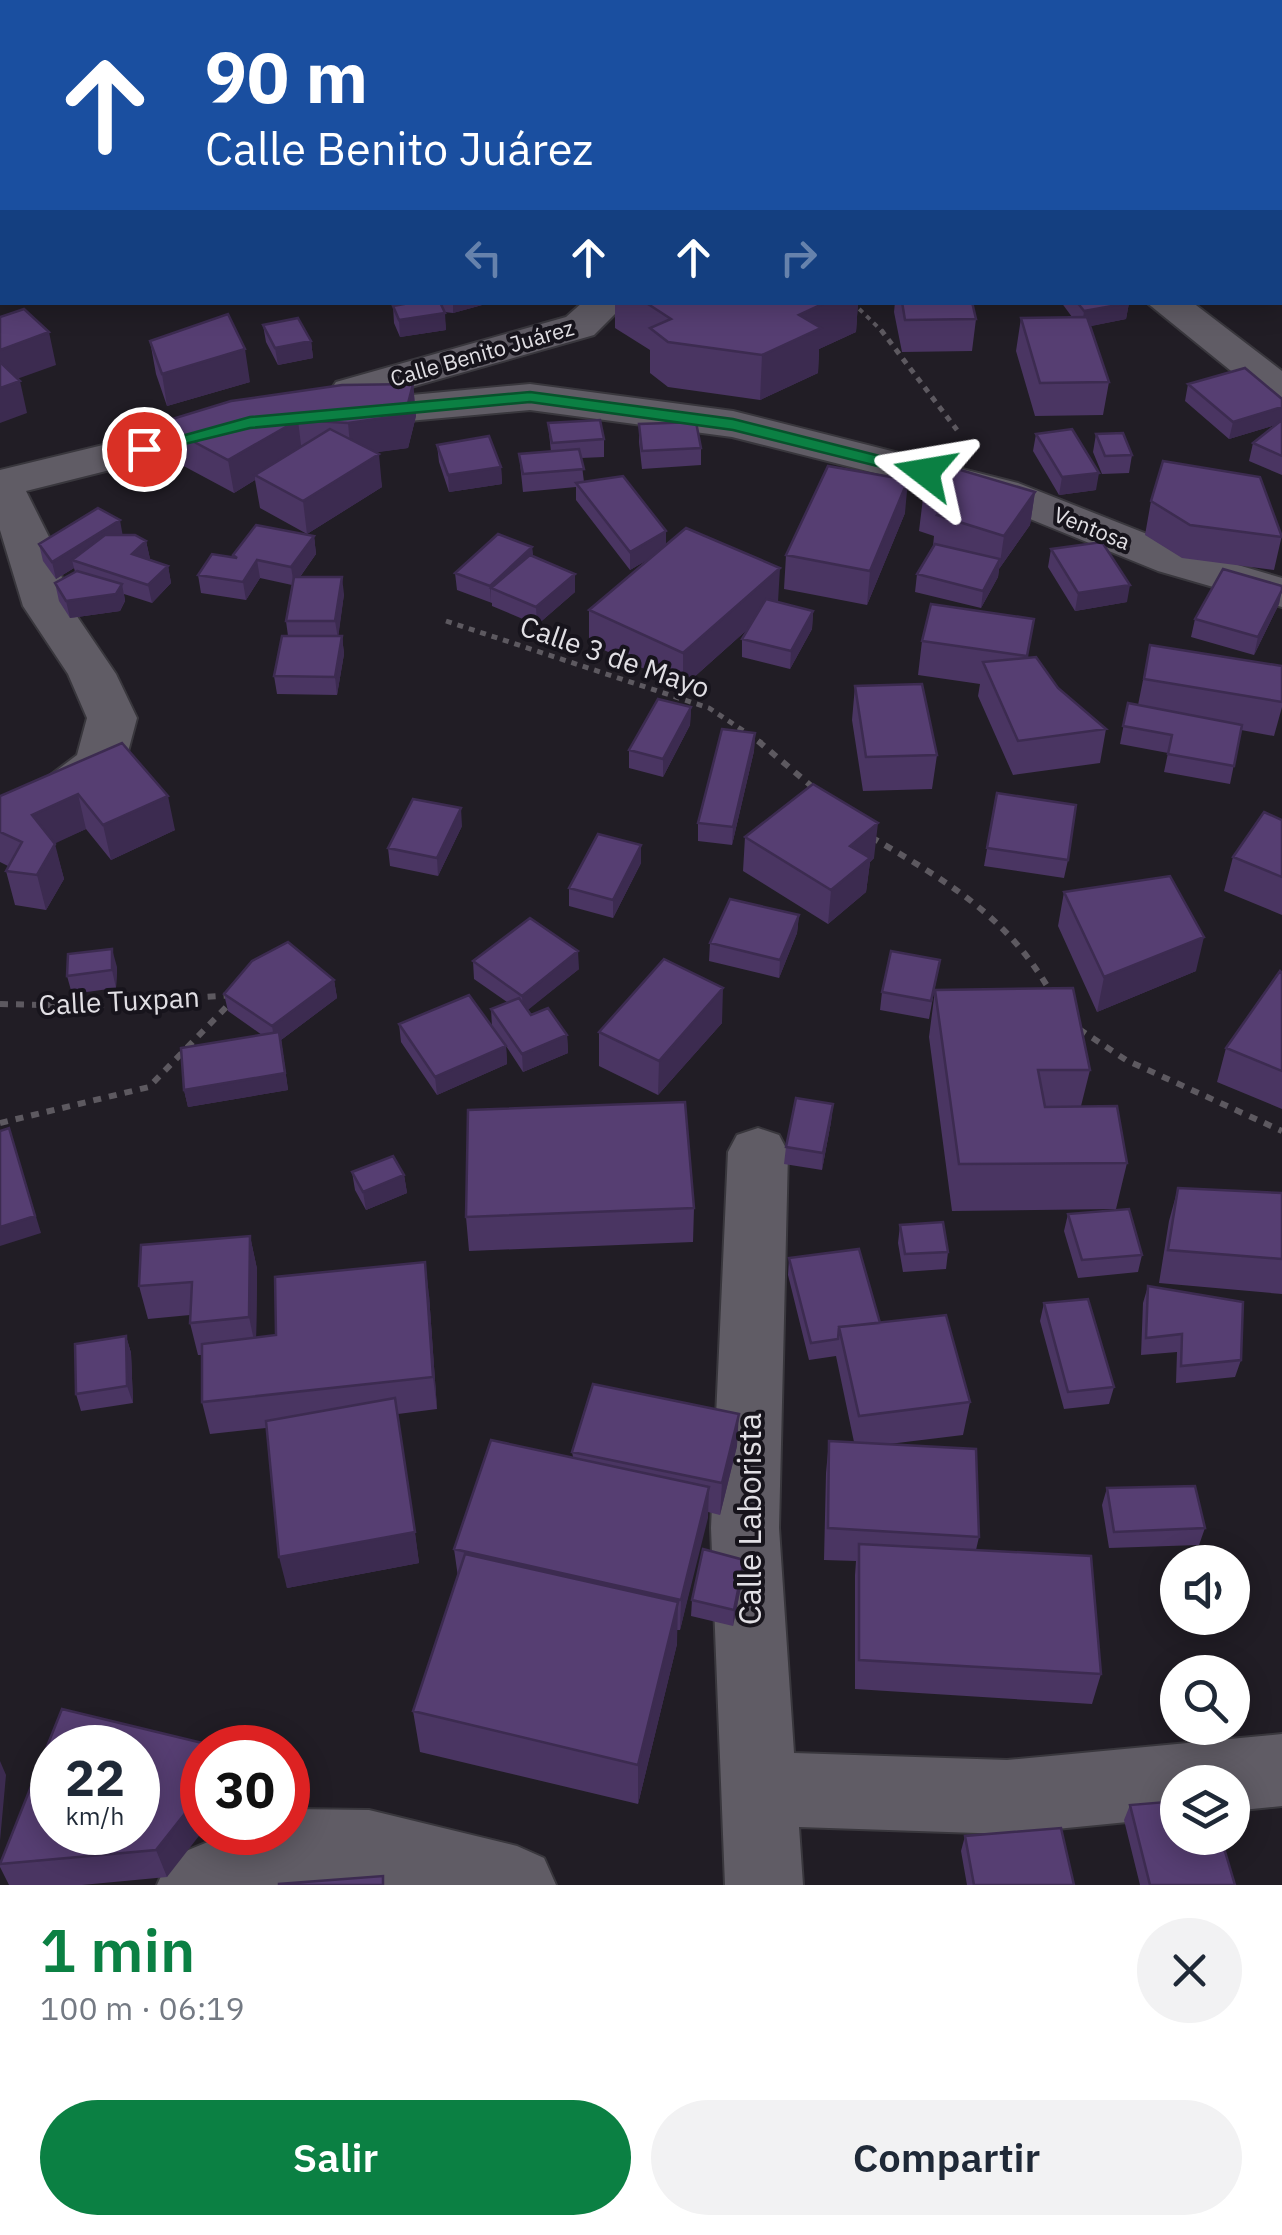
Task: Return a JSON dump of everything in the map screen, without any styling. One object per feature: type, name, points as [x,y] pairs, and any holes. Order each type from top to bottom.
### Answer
[{"type":"street","name":"Calle Benito Juárez","points":[[0,484],[280,416],[440,363],[549,337],[580,326],[604,305]]},
{"type":"street","points":[[1170,305],[1282,391]]},
{"type":"street","name":"Ventosa","points":[[280,416],[530,397],[733,424],[1002,492],[1174,561],[1282,592]]},
{"type":"street","points":[[0,484],[30,544],[47,606],[92,674],[112,718],[100,763],[34,813],[0,827]]},
{"type":"street","name":"Calle Laborista","points":[[758,1152],[745,1528],[764,1885]]},
{"type":"street","points":[[758,1789],[1007,1797],[1282,1770]]},
{"type":"street","points":[[196,1885],[293,1847],[370,1848],[517,1885]]},
{"type":"path","points":[[855,305],[887,336],[1002,492]]},
{"type":"path","name":"Calle 3 de Mayo","points":[[446,622],[709,708],[777,753],[829,803]]},
{"type":"path","points":[[856,828],[951,884],[1007,927],[1035,959],[1056,1002]]},
{"type":"path","name":"Calle Tuxpan","points":[[0,1004],[88,1006],[238,994],[149,1087],[0,1123]]},
{"type":"path","points":[[1077,1028],[1105,1051],[1238,1106],[1282,1131]]},
{"type":"building","points":[[441,305],[445,313],[399,320],[393,306]]},
{"type":"building","points":[[650,305],[821,305],[799,315],[821,328],[762,355],[668,342],[650,328],[671,319]]},
{"type":"building","points":[[902,305],[973,305],[976,319],[905,320]]},
{"type":"building","points":[[1079,305],[1118,305],[1084,311]]},
{"type":"building","points":[[24,309],[49,332],[0,350],[0,317]]},
{"type":"building","points":[[228,314],[245,349],[162,374],[150,341]]},
{"type":"building","points":[[1087,317],[1109,382],[1040,383],[1021,318]]},
{"type":"building","points":[[298,318],[311,341],[275,348],[263,325]]},
{"type":"building","points":[[0,362],[20,381],[0,388]]},
{"type":"building","points":[[1245,368],[1282,399],[1282,407],[1233,422],[1188,384]]},
{"type":"building","points":[[413,384],[405,415],[348,423],[298,420],[228,460],[159,423],[231,401],[342,385]]},
{"type":"building","points":[[600,420],[604,439],[552,443],[548,423]]},
{"type":"building","points":[[1282,420],[1282,456],[1253,443]]},
{"type":"building","points":[[696,422],[701,448],[642,451],[639,424]]},
{"type":"building","points":[[330,429],[379,454],[303,501],[255,475]]},
{"type":"building","points":[[1072,429],[1099,473],[1062,477],[1036,434]]},
{"type":"building","points":[[1123,433],[1132,455],[1105,456],[1096,434]]},
{"type":"building","points":[[489,436],[501,467],[448,475],[437,445]]},
{"type":"building","points":[[579,449],[584,469],[523,474],[519,454]]},
{"type":"building","points":[[1163,461],[1260,477],[1282,537],[1190,525],[1151,501]]},
{"type":"building","points":[[828,466],[908,480],[870,571],[786,555]]},
{"type":"building","points":[[947,466],[1035,492],[1004,536],[937,515],[945,505],[923,498]]},
{"type":"building","points":[[623,476],[666,531],[630,552],[576,483]]},
{"type":"building","points":[[98,508],[120,520],[52,562],[39,544]]},
{"type":"building","points":[[256,525],[314,536],[291,567],[257,560],[243,582],[198,575],[212,554],[237,558],[233,555]]},
{"type":"building","points":[[686,528],[780,568],[683,653],[589,610]]},
{"type":"building","points":[[498,534],[532,547],[490,586],[455,573]]},
{"type":"building","points":[[105,535],[135,535],[146,541],[132,554],[168,566],[148,585],[72,560]]},
{"type":"building","points":[[1102,542],[1130,585],[1078,593],[1051,549]]},
{"type":"building","points":[[935,544],[1000,559],[983,591],[917,574]]},
{"type":"building","points":[[530,555],[575,574],[536,607],[491,588]]},
{"type":"building","points":[[1223,569],[1282,586],[1258,637],[1195,619]]},
{"type":"building","points":[[77,571],[122,584],[116,594],[66,601],[55,583]]},
{"type":"building","points":[[294,577],[342,577],[335,621],[286,621]]},
{"type":"building","points":[[766,599],[813,611],[791,651],[742,639]]},
{"type":"building","points":[[931,604],[1034,619],[1027,656],[922,641]]},
{"type":"building","points":[[282,636],[342,636],[335,677],[274,676]]},
{"type":"building","points":[[1150,645],[1282,666],[1282,702],[1144,679]]},
{"type":"building","points":[[1036,657],[1058,688],[1106,729],[1018,741],[983,662]]},
{"type":"building","points":[[922,684],[937,755],[866,757],[855,686]]},
{"type":"building","points":[[658,699],[691,707],[663,759],[629,750]]},
{"type":"building","points":[[1128,703],[1242,725],[1234,766],[1168,754],[1172,735],[1123,726]]},
{"type":"building","points":[[722,729],[755,733],[733,827],[698,823]]},
{"type":"building","points":[[122,743],[168,796],[103,825],[78,794],[32,815],[55,844],[37,875],[6,871],[22,842],[0,832],[0,796]]},
{"type":"building","points":[[813,784],[878,823],[850,846],[870,858],[831,890],[745,837]]},
{"type":"building","points":[[997,793],[1076,805],[1068,860],[987,848]]},
{"type":"building","points":[[413,799],[461,808],[437,858],[388,848]]},
{"type":"building","points":[[1264,812],[1282,820],[1282,877],[1233,857]]},
{"type":"building","points":[[598,834],[641,845],[613,900],[569,888]]},
{"type":"building","points":[[1170,876],[1204,937],[1104,977],[1064,892]]},
{"type":"building","points":[[730,899],[799,915],[780,960],[710,943]]},
{"type":"building","points":[[530,918],[578,951],[522,996],[473,961]]},
{"type":"building","points":[[288,942],[334,980],[272,1026],[224,994],[252,961]]},
{"type":"building","points":[[112,949],[112,970],[67,976],[68,954]]},
{"type":"building","points":[[891,951],[940,960],[931,1001],[882,992]]},
{"type":"building","points":[[664,959],[723,988],[659,1061],[599,1032]]},
{"type":"building","points":[[1282,973],[1282,1071],[1226,1048]]},
{"type":"building","points":[[1073,988],[1090,1070],[1038,1070],[1045,1107],[1117,1106],[1127,1163],[959,1164],[935,990]]},
{"type":"building","points":[[469,995],[506,1046],[435,1077],[399,1024]]},
{"type":"building","points":[[519,998],[531,1015],[548,1008],[567,1035],[522,1054],[491,1009]]},
{"type":"building","points":[[279,1032],[285,1073],[184,1090],[181,1048]]},
{"type":"building","points":[[796,1098],[833,1104],[823,1153],[786,1147]]},
{"type":"building","points":[[685,1102],[694,1208],[466,1217],[468,1110]]},
{"type":"building","points":[[9,1128],[35,1216],[0,1227],[0,1131]]},
{"type":"building","points":[[393,1156],[404,1175],[363,1192],[352,1172]]},
{"type":"building","points":[[1178,1188],[1282,1193],[1282,1259],[1168,1250]]},
{"type":"building","points":[[1129,1209],[1142,1255],[1082,1260],[1068,1214]]},
{"type":"building","points":[[943,1222],[948,1252],[905,1254],[900,1225]]},
{"type":"building","points":[[250,1236],[249,1317],[190,1323],[192,1282],[139,1286],[141,1245]]},
{"type":"building","points":[[859,1249],[880,1323],[839,1327],[838,1339],[811,1343],[789,1258]]},
{"type":"building","points":[[425,1262],[433,1377],[202,1402],[202,1344],[276,1335],[275,1277]]},
{"type":"building","points":[[1148,1286],[1243,1302],[1241,1360],[1181,1366],[1182,1334],[1146,1338]]},
{"type":"building","points":[[1088,1299],[1114,1387],[1068,1392],[1044,1303]]},
{"type":"building","points":[[946,1315],[970,1402],[859,1416],[839,1327]]},
{"type":"building","points":[[126,1336],[127,1386],[76,1394],[75,1344]]},
{"type":"building","points":[[593,1384],[739,1414],[722,1483],[572,1452]]},
{"type":"building","points":[[395,1398],[415,1532],[279,1557],[266,1421]]},
{"type":"building","points":[[491,1440],[709,1487],[681,1600],[454,1549]]},
{"type":"building","points":[[829,1441],[976,1449],[979,1537],[828,1528]]},
{"type":"building","points":[[1195,1486],[1205,1528],[1114,1532],[1107,1488]]},
{"type":"building","points":[[859,1544],[1091,1556],[1101,1674],[859,1660]]},
{"type":"building","points":[[703,1549],[744,1560],[734,1610],[692,1600]]},
{"type":"building","points":[[465,1554],[678,1602],[638,1765],[413,1711]]},
{"type":"building","points":[[62,1709],[128,1725],[56,1725]]},
{"type":"building","points":[[160,1733],[180,1738],[180,1820],[160,1845]]},
{"type":"building","points":[[30,1789],[30,1855],[100,1855],[0,1864]]},
{"type":"building","points":[[1160,1802],[1160,1855],[1226,1855],[1235,1885],[1150,1885],[1130,1805]]},
{"type":"building","points":[[1061,1828],[1074,1885],[974,1885],[965,1836]]},
{"type":"building","points":[[383,1876],[383,1885],[279,1885],[279,1884]]},
{"type":"route","points":[[144,449],[250,422],[530,397],[733,424],[925,472]]}]
